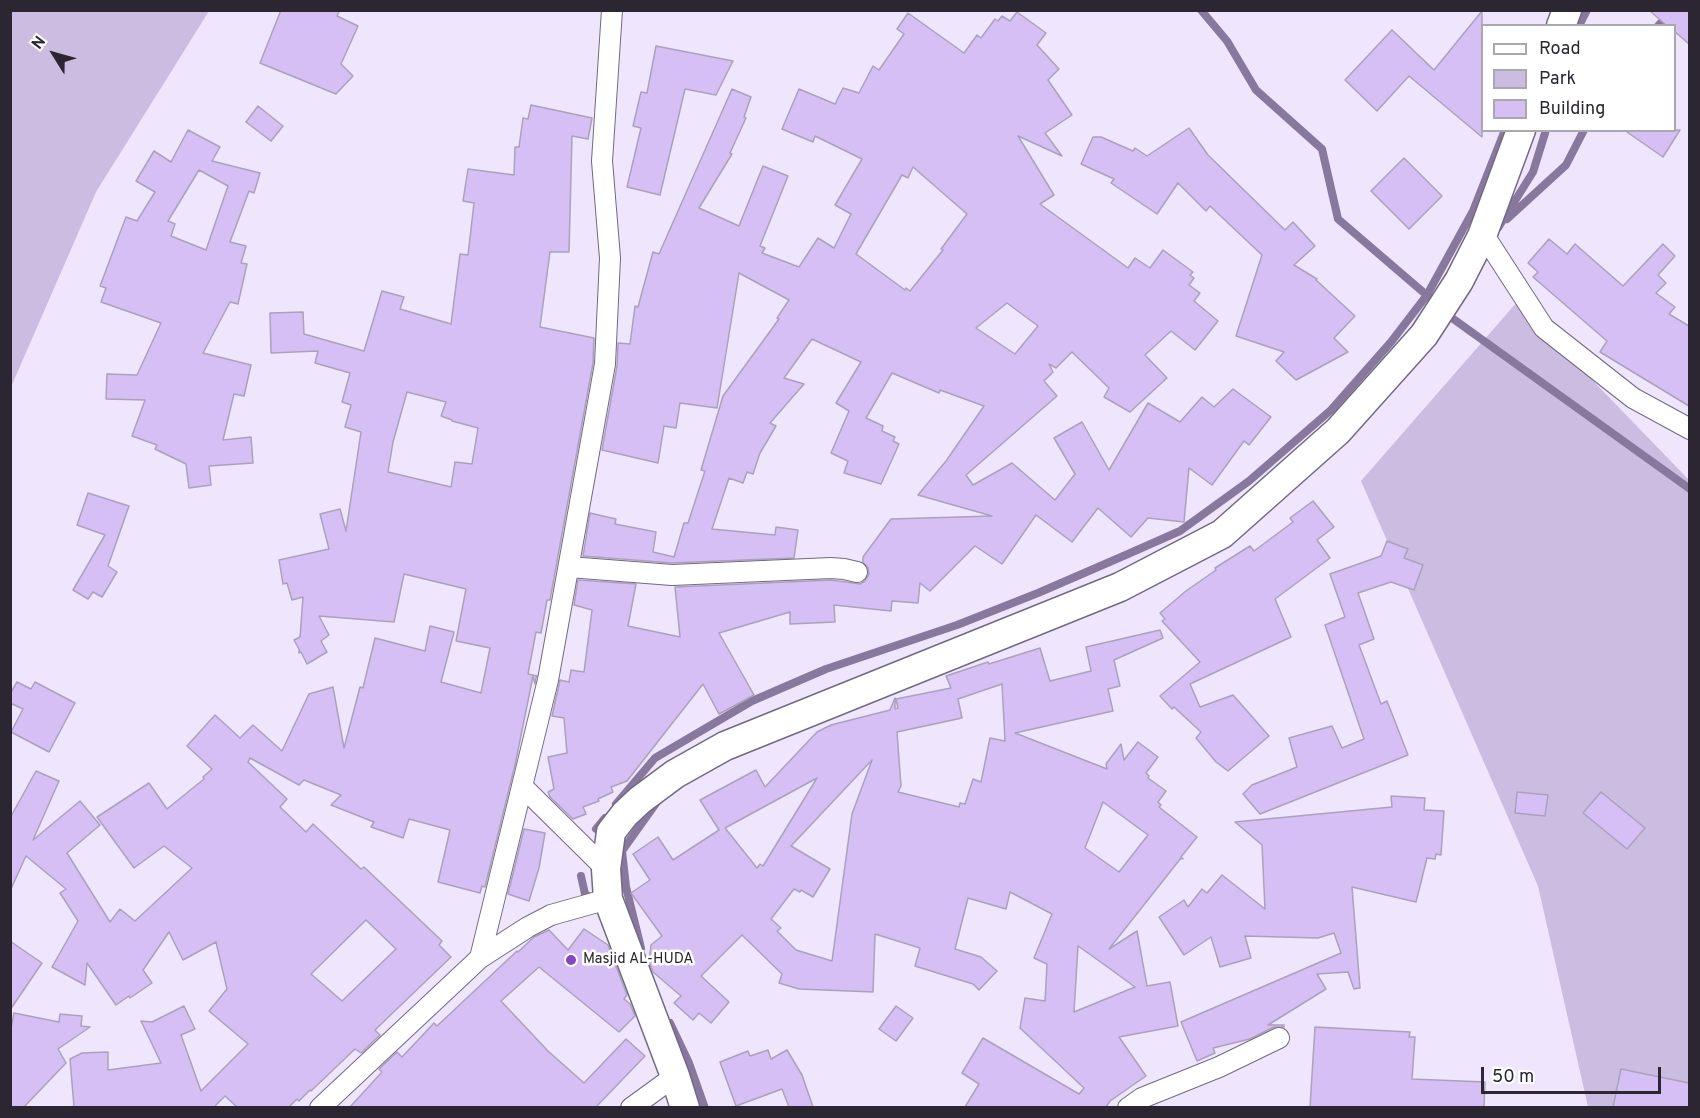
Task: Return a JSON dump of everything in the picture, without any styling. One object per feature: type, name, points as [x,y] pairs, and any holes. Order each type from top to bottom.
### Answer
[{"type":"street","points":[[480,958],[548,680],[605,364],[610,258],[602,160],[612,10]]},
{"type":"street","points":[[685,1107],[609,899],[606,869],[611,832],[625,814],[675,774],[725,746],[1120,587],[1222,534],[1338,431],[1424,335],[1460,281],[1482,236],[1520,132]]},
{"type":"street","points":[[1482,236],[1489,243],[1544,328],[1633,398],[1689,429]]},
{"type":"street","points":[[569,567],[672,575],[831,568],[857,572]]},
{"type":"street","points":[[522,786],[606,869]]},
{"type":"street","points":[[320,1107],[480,958],[551,915],[609,899]]},
{"type":"street","points":[[1128,1107],[1142,1098],[1219,1067],[1278,1038]]},
{"type":"street","points":[[631,1107],[675,1076]]},
{"type":"green space","points":[[11,10],[209,11],[96,192],[11,387]]},
{"type":"green space","points":[[1517,302],[1689,480],[1689,1107],[1588,1107],[1538,886],[1361,481]]},
{"type":"building","points":[[281,10],[340,10],[337,16],[358,26],[341,64],[353,76],[336,94],[260,63]]},
{"type":"building","points":[[1649,10],[1689,10],[1689,44],[1676,33],[1676,24],[1665,24]]},
{"type":"building","points":[[1482,11],[1482,137],[1409,76],[1377,111],[1345,80],[1392,30],[1434,70]]},
{"type":"building","points":[[1017,12],[1046,33],[1037,45],[1059,69],[1048,80],[1072,115],[1045,133],[1062,156],[1018,136],[1054,195],[1040,204],[1128,268],[1135,258],[1150,268],[1163,250],[1193,272],[1190,275],[1194,278],[1189,285],[1200,293],[1194,301],[1218,321],[1195,350],[1171,331],[1145,355],[1167,378],[1130,412],[1104,397],[1109,388],[1072,352],[1056,368],[1049,364],[1053,372],[1044,381],[1057,396],[966,475],[973,485],[1012,463],[1055,500],[1075,474],[1054,438],[1082,422],[1109,470],[1148,403],[1180,422],[1202,397],[1214,407],[1233,389],[1271,417],[1249,445],[1244,441],[1212,485],[1189,468],[1184,522],[1148,518],[1131,537],[1098,508],[1072,542],[1036,515],[1002,564],[975,546],[930,591],[920,583],[918,603],[892,601],[891,611],[834,605],[835,622],[790,624],[790,612],[719,633],[754,695],[719,714],[703,684],[627,781],[611,787],[613,792],[583,807],[586,814],[573,819],[550,797],[548,792],[554,789],[548,757],[567,753],[564,718],[552,716],[560,680],[569,682],[571,670],[584,672],[592,610],[574,605],[578,580],[636,584],[628,626],[680,637],[675,587],[831,580],[860,584],[869,574],[863,557],[891,519],[992,516],[918,495],[946,461],[984,406],[940,390],[939,393],[892,373],[866,418],[883,426],[882,431],[895,437],[893,441],[899,444],[881,484],[844,473],[848,461],[831,453],[849,411],[836,403],[861,362],[812,339],[784,378],[804,384],[770,423],[776,426],[760,453],[753,474],[747,472],[743,483],[729,478],[712,529],[775,535],[776,527],[798,530],[794,558],[672,563],[583,556],[590,513],[616,519],[615,524],[656,532],[653,552],[674,557],[684,523],[688,523],[705,471],[701,470],[723,396],[779,319],[777,318],[789,300],[739,273],[717,408],[680,403],[676,428],[664,426],[658,463],[602,450],[617,366],[618,343],[630,344],[635,306],[638,307],[653,252],[659,254],[732,89],[751,97],[744,117],[746,118],[730,153],[732,154],[699,208],[739,226],[763,166],[788,176],[760,246],[765,248],[762,253],[799,267],[818,238],[834,248],[851,214],[835,205],[862,159],[815,136],[813,142],[782,129],[799,89],[835,104],[843,88],[859,93],[873,66],[879,70],[904,34],[897,29],[908,13],[964,53],[977,35],[981,38],[995,19],[998,21],[1002,16],[1010,21]],"holes":[[[913,167],[967,214],[941,249],[943,250],[910,291],[906,288],[905,290],[856,254],[902,175],[908,178]],[[1007,303],[1038,326],[1015,354],[976,328]]]},
{"type":"building","points":[[656,46],[733,61],[716,95],[685,89],[660,195],[627,187],[641,128],[633,126],[641,92],[647,93]]},
{"type":"building","points":[[531,105],[592,118],[588,139],[572,136],[569,252],[550,252],[540,327],[594,338],[593,363],[550,600],[547,600],[541,633],[536,632],[528,674],[537,676],[535,684],[533,676],[515,765],[485,887],[482,886],[480,893],[438,882],[450,830],[409,819],[403,838],[371,827],[374,822],[331,805],[341,795],[304,780],[299,785],[250,758],[248,762],[287,799],[280,807],[306,832],[313,824],[361,869],[364,867],[442,941],[439,945],[451,957],[375,1030],[380,1035],[361,1053],[355,1049],[311,1091],[289,1107],[237,1107],[225,1096],[214,1107],[74,1107],[70,1059],[82,1053],[108,1052],[108,1070],[161,1063],[141,1021],[152,1022],[184,1006],[195,1029],[181,1035],[201,1091],[248,1044],[209,1011],[227,989],[216,942],[183,960],[169,932],[143,970],[152,983],[116,1005],[87,963],[85,985],[52,967],[78,921],[60,893],[66,889],[26,856],[10,891],[10,818],[36,771],[59,781],[33,840],[80,801],[100,825],[67,853],[110,922],[120,909],[135,921],[192,868],[164,846],[134,868],[97,817],[149,783],[167,809],[204,779],[203,777],[212,769],[187,746],[215,715],[240,738],[253,725],[282,751],[309,694],[333,687],[344,748],[360,687],[363,688],[375,638],[425,651],[430,626],[454,632],[441,682],[481,693],[490,648],[456,641],[466,589],[404,574],[394,622],[319,616],[329,635],[321,641],[327,652],[307,664],[301,652],[299,653],[294,640],[300,637],[303,597],[292,600],[287,583],[283,584],[279,560],[329,549],[320,514],[340,509],[346,531],[361,432],[345,427],[351,405],[342,402],[350,373],[315,363],[318,351],[271,353],[270,313],[303,312],[304,334],[364,351],[382,291],[404,297],[400,309],[451,324],[460,254],[468,255],[474,203],[463,201],[468,169],[514,175],[515,147],[519,147],[523,118],[528,119]],"holes":[[[407,392],[446,402],[441,416],[478,428],[472,464],[455,462],[451,487],[388,472],[393,442]],[[366,920],[396,949],[342,1001],[311,974]]]},
{"type":"building","points":[[258,106],[283,126],[271,141],[246,122]]},
{"type":"building","points":[[1189,128],[1208,155],[1285,230],[1293,222],[1315,246],[1294,265],[1317,279],[1355,316],[1334,338],[1348,352],[1296,380],[1276,361],[1284,352],[1236,336],[1262,255],[1210,206],[1206,211],[1178,183],[1157,214],[1111,183],[1114,179],[1081,164],[1093,137],[1101,137],[1133,151],[1135,148],[1147,156]]},
{"type":"building","points":[[188,130],[220,147],[212,161],[260,173],[254,193],[249,191],[230,242],[246,246],[241,263],[247,264],[238,304],[230,302],[203,353],[251,365],[244,396],[234,394],[223,440],[251,437],[253,463],[209,466],[211,485],[189,488],[186,464],[155,449],[157,445],[132,436],[145,400],[106,399],[107,374],[137,375],[161,323],[101,302],[106,288],[100,286],[126,217],[137,221],[155,192],[136,181],[154,151],[171,162]],"holes":[[[199,170],[228,186],[206,250],[171,236],[175,224],[168,221]]]},
{"type":"building","points":[[1680,130],[1663,157],[1627,132],[1676,132]]},
{"type":"building","points":[[1404,158],[1442,196],[1409,229],[1371,191]]},
{"type":"building","points":[[1549,239],[1567,254],[1575,244],[1623,286],[1663,244],[1675,256],[1658,275],[1666,283],[1656,293],[1675,307],[1669,314],[1689,326],[1689,406],[1600,352],[1607,341],[1533,277],[1538,272],[1528,263]]},
{"type":"building","points":[[88,493],[129,506],[108,566],[117,572],[102,597],[93,592],[88,599],[73,590],[105,535],[77,525]]},
{"type":"building","points":[[1313,501],[1334,527],[1317,540],[1330,558],[1275,599],[1291,637],[1190,684],[1200,707],[1233,695],[1269,736],[1228,771],[1216,762],[1196,738],[1201,732],[1174,707],[1172,709],[1160,696],[1200,662],[1162,621],[1165,619],[1160,613],[1216,570],[1215,568],[1250,546],[1254,551],[1293,522],[1290,518]]},
{"type":"building","points":[[1387,541],[1408,549],[1404,558],[1423,565],[1414,590],[1391,582],[1358,593],[1374,639],[1359,645],[1381,704],[1387,701],[1408,755],[1260,814],[1243,794],[1252,785],[1297,767],[1289,738],[1332,726],[1342,748],[1364,739],[1325,625],[1345,617],[1330,574],[1381,556]]},
{"type":"building","points":[[1160,630],[1163,638],[1114,660],[1120,686],[1108,689],[1113,711],[1015,733],[1107,769],[1106,764],[1121,744],[1124,760],[1138,742],[1158,757],[1146,773],[1148,778],[1166,791],[1158,802],[1161,805],[1159,807],[1197,837],[1181,857],[1183,859],[1181,858],[1109,949],[1137,931],[1147,986],[1170,982],[1178,1026],[1119,1037],[1146,1076],[1110,1101],[1106,1107],[965,1107],[979,1084],[962,1073],[983,1038],[1079,1094],[1084,1088],[1020,1028],[1025,998],[1045,1001],[1047,964],[1034,958],[1052,914],[1010,892],[1006,909],[968,898],[955,949],[981,957],[997,971],[979,990],[973,984],[915,966],[920,948],[875,934],[873,992],[799,989],[779,983],[782,974],[742,935],[701,976],[729,1002],[711,1023],[699,1013],[693,1020],[674,1003],[681,996],[653,972],[649,962],[651,945],[662,936],[631,893],[650,880],[633,854],[658,837],[673,860],[719,830],[700,800],[756,770],[765,787],[817,732],[831,725],[890,710],[895,698],[895,709],[898,708],[896,699],[951,688],[946,676],[1040,648],[1050,681],[1091,671],[1086,647]],"holes":[[[1002,684],[1005,741],[990,738],[981,782],[973,779],[965,804],[960,803],[959,807],[898,792],[901,786],[897,732],[962,718],[958,699]],[[872,760],[852,814],[832,961],[796,950],[777,931],[781,928],[771,919],[794,889],[813,897],[830,869],[791,846]],[[817,778],[763,866],[760,864],[757,868],[725,828]],[[1103,802],[1148,835],[1119,872],[1085,848]],[[1078,946],[1095,958],[1135,987],[1074,1012]]]},
{"type":"building","points":[[17,682],[31,689],[35,682],[75,703],[49,752],[11,732],[23,709],[10,703],[10,694]]},
{"type":"building","points":[[1517,792],[1548,795],[1545,816],[1515,813]]},
{"type":"building","points":[[1601,792],[1645,828],[1627,849],[1583,813]]},
{"type":"building","points":[[1391,796],[1425,798],[1424,810],[1444,811],[1441,855],[1436,854],[1435,859],[1427,858],[1416,902],[1352,887],[1360,988],[1354,989],[1348,972],[1317,974],[1326,989],[1268,1025],[1284,1025],[1284,1027],[1274,1027],[1250,1039],[1213,1048],[1215,1053],[1197,1061],[1181,1022],[1341,953],[1334,933],[1318,938],[1245,936],[1251,958],[1220,967],[1211,937],[1184,955],[1159,917],[1184,900],[1188,907],[1202,889],[1207,893],[1222,875],[1265,909],[1262,845],[1235,822],[1392,807]]},
{"type":"building","points":[[524,829],[545,833],[539,868],[529,901],[508,894]]},
{"type":"building","points":[[584,929],[608,945],[627,995],[624,999],[630,1004],[635,1016],[619,1032],[539,967],[501,1001],[548,1051],[584,1083],[626,1039],[645,1056],[596,1107],[350,1107],[382,1072],[379,1069],[397,1052],[402,1057],[434,1023],[437,1026],[534,937],[549,930],[568,950]]},
{"type":"building","points":[[10,941],[42,963],[10,1010]]},
{"type":"building","points":[[896,1006],[913,1018],[896,1041],[879,1029]]},
{"type":"building","points":[[14,1013],[59,1022],[60,1014],[82,1016],[81,1026],[90,1027],[58,1049],[66,1063],[24,1107],[10,1107],[10,1034]]},
{"type":"building","points":[[1315,1027],[1410,1032],[1409,1037],[1415,1037],[1412,1079],[1485,1082],[1484,1107],[1310,1107]]},
{"type":"building","points":[[768,1050],[771,1059],[787,1050],[802,1075],[813,1107],[789,1107],[782,1089],[736,1106],[720,1062],[748,1051],[750,1056]]},
{"type":"building","points":[[1621,1069],[1689,1083],[1689,1107],[1613,1107]]},
{"type":"waterway","points":[[1201,10],[1227,41],[1256,90],[1322,149],[1338,219],[1430,298]]},
{"type":"waterway","points":[[1580,24],[1587,10]]},
{"type":"waterway","points":[[1660,24],[1668,15]]},
{"type":"waterway","points":[[616,804],[655,758],[752,701],[826,669],[957,625],[1038,593],[1180,531],[1249,481],[1331,410],[1391,342],[1427,295],[1473,211],[1504,132]]},
{"type":"waterway","points":[[1498,228],[1533,172],[1545,132]]},
{"type":"waterway","points":[[1507,219],[1566,165],[1583,132]]},
{"type":"waterway","points":[[1445,313],[1690,489]]},
{"type":"waterway","points":[[641,948],[626,887],[622,851],[657,802]]},
{"type":"waterway","points":[[596,829],[605,818]]},
{"type":"waterway","points":[[581,876],[585,894],[595,900]]},
{"type":"waterway","points":[[670,1023],[689,1063],[705,1108]]},
{"type":"place","name":"Masjid AL-HUDA","points":[[571,960]]}]
